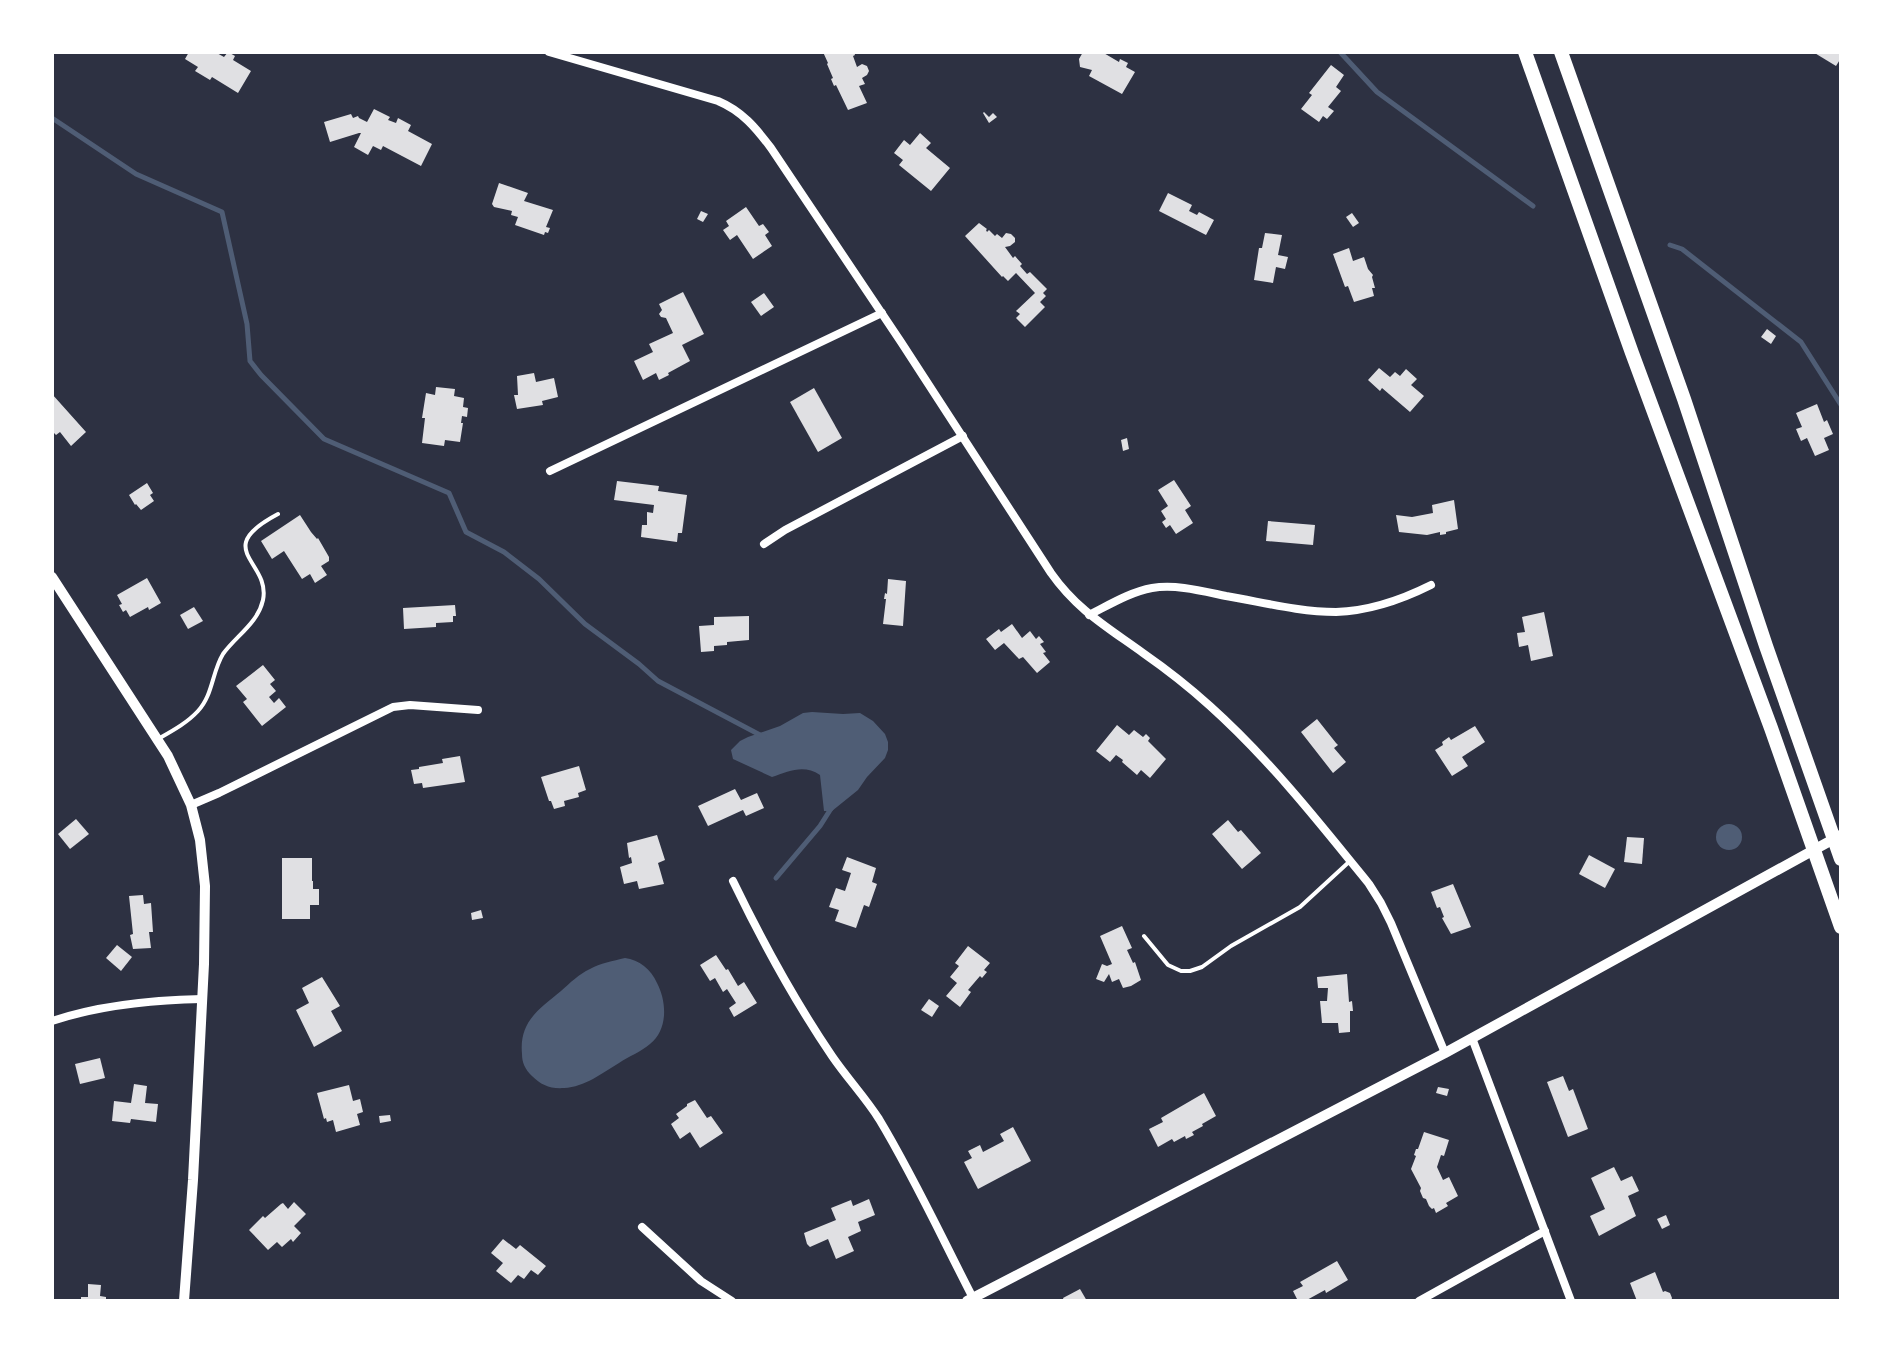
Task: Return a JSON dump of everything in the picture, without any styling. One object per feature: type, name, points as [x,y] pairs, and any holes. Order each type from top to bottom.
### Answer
[{"type":"highway","points":[[1525,52],[1841,927]]},
{"type":"highway","points":[[1561,52],[1841,859]]},
{"type":"street","points":[[549,52],[718,101],[740,113],[766,141],[1067,594],[1089,615],[1163,667],[1212,707],[1276,773],[1376,895],[1445,1053]]},
{"type":"street","points":[[550,471],[882,313]]},
{"type":"street","points":[[764,544],[963,436]]},
{"type":"street","points":[[52,577],[158,739],[191,805],[200,840],[205,886],[202,999],[184,1301]]},
{"type":"street","points":[[1089,615],[1129,595],[1153,588],[1182,589],[1336,612],[1359,610],[1431,585]]},
{"type":"street","points":[[191,805],[393,707],[410,705],[478,710]]},
{"type":"street","points":[[733,881],[764,945],[806,1016],[891,1139],[970,1299],[1445,1053],[1841,835]]},
{"type":"street","points":[[52,1021],[123,1005],[202,999]]},
{"type":"street","points":[[1472,1038],[1571,1301]]},
{"type":"street","points":[[642,1227],[701,1281],[732,1301]]},
{"type":"street","points":[[1419,1301],[1545,1231]]},
{"type":"lane","points":[[158,739],[186,722],[206,701],[222,656],[259,611],[264,597],[263,585],[247,553],[246,540],[253,529],[278,514]]},
{"type":"lane","points":[[1144,936],[1168,965],[1181,971],[1202,967],[1231,946],[1300,907],[1350,861]]},
{"type":"water","points":[[812,712],[860,713],[873,721],[888,742],[885,758],[858,790],[832,811],[824,811],[820,775],[802,769],[772,777],[733,759],[731,750],[748,737]]},
{"type":"water","points":[[1729,824],[1738,828],[1742,837],[1738,846],[1729,850],[1720,846],[1716,837],[1720,828]]},
{"type":"water","points":[[625,958],[648,969],[660,991],[664,1015],[656,1038],[643,1049],[579,1085],[554,1088],[539,1082],[523,1063],[522,1043],[527,1025],[545,1004],[582,973]]},
{"type":"building","points":[[189,52],[215,52],[224,57],[228,52],[235,56],[233,60],[251,71],[238,93],[212,77],[210,80],[195,71],[198,67],[185,59]]},
{"type":"building","points":[[823,52],[854,52],[857,67],[862,64],[867,66],[869,71],[862,78],[865,84],[859,86],[867,103],[848,110],[834,86]]},
{"type":"building","points":[[1083,52],[1102,52],[1119,62],[1120,59],[1128,63],[1126,67],[1135,72],[1122,94],[1089,76],[1092,70],[1080,67],[1079,59]]},
{"type":"building","points":[[1813,52],[1841,52],[1841,58],[1836,66]]},
{"type":"building","points":[[1331,65],[1344,75],[1336,87],[1341,91],[1328,107],[1334,111],[1327,119],[1323,116],[1319,122],[1301,109],[1312,95],[1309,93]]},
{"type":"building","points":[[374,109],[390,117],[388,120],[396,123],[398,118],[411,125],[408,131],[432,144],[421,166],[383,146],[381,150],[373,146],[368,155],[354,147],[361,133],[330,142],[324,122],[351,114],[353,118],[358,116],[367,122]]},
{"type":"building","points":[[984,112],[989,117],[993,113],[997,117],[989,123]]},
{"type":"building","points":[[920,133],[931,143],[926,148],[950,168],[931,191],[899,165],[903,160],[894,153],[904,140],[910,145]]},
{"type":"building","points":[[499,183],[528,193],[524,201],[553,210],[546,227],[550,228],[548,233],[544,235],[515,225],[518,217],[511,215],[512,211],[494,207],[492,204]]},
{"type":"building","points":[[1168,193],[1192,205],[1189,211],[1197,215],[1199,212],[1214,220],[1206,235],[1159,211]]},
{"type":"building","points":[[746,207],[759,226],[763,224],[769,232],[765,235],[772,246],[753,259],[737,235],[730,240],[723,230],[729,226],[726,221]]},
{"type":"building","points":[[701,211],[708,214],[703,222],[697,219]]},
{"type":"building","points":[[1352,213],[1359,223],[1353,227],[1346,217]]},
{"type":"building","points":[[979,223],[995,236],[997,234],[1002,238],[1006,233],[1011,234],[1015,242],[1005,247],[1022,264],[1020,266],[1027,274],[1030,272],[1047,289],[1043,293],[1046,296],[1040,302],[1045,307],[1025,327],[1016,318],[1020,314],[1016,311],[1035,293],[1016,273],[1008,281],[1002,277],[965,236]]},
{"type":"building","points":[[1265,233],[1282,235],[1278,255],[1288,257],[1285,269],[1276,267],[1273,283],[1254,280],[1259,248],[1262,248]]},
{"type":"building","points":[[1349,248],[1353,261],[1364,257],[1373,275],[1375,288],[1372,288],[1374,296],[1354,302],[1333,254]]},
{"type":"building","points":[[683,292],[704,334],[682,345],[690,361],[659,380],[656,373],[643,380],[634,361],[653,352],[649,344],[673,333],[666,318],[659,314],[662,310],[659,304]]},
{"type":"building","points":[[764,293],[774,307],[761,316],[751,302]]},
{"type":"building","points":[[1767,329],[1776,336],[1771,344],[1761,337]]},
{"type":"building","points":[[1379,368],[1390,377],[1395,372],[1400,376],[1406,369],[1417,379],[1411,385],[1424,396],[1410,412],[1368,380]]},
{"type":"building","points":[[534,373],[536,382],[554,378],[558,397],[542,401],[543,405],[517,409],[514,395],[518,395],[517,376]]},
{"type":"building","points":[[436,387],[455,389],[454,396],[464,398],[463,407],[468,408],[467,417],[462,416],[460,442],[445,440],[444,446],[422,443],[426,393],[435,395]]},
{"type":"building","points":[[814,388],[842,438],[818,452],[790,402]]},
{"type":"building","points":[[52,394],[86,432],[71,446],[60,432],[56,435],[52,431]]},
{"type":"building","points":[[1817,404],[1833,434],[1824,438],[1829,450],[1815,456],[1807,438],[1801,441],[1796,429],[1802,427],[1796,413]]},
{"type":"building","points":[[1127,438],[1129,449],[1123,451],[1121,440]]},
{"type":"building","points":[[1174,480],[1191,506],[1185,510],[1193,523],[1176,534],[1170,525],[1166,528],[1162,522],[1166,519],[1161,511],[1168,506],[1158,490]]},
{"type":"building","points":[[617,481],[659,486],[658,491],[687,495],[682,533],[678,533],[677,542],[641,537],[642,525],[647,525],[647,512],[653,513],[654,505],[614,500]]},
{"type":"building","points":[[147,483],[154,501],[141,510],[129,495]]},
{"type":"building","points":[[1454,500],[1458,529],[1440,535],[1440,532],[1427,535],[1399,532],[1396,515],[1412,517],[1433,513],[1432,505]]},
{"type":"building","points":[[300,515],[329,557],[329,561],[321,566],[327,575],[315,583],[310,574],[302,579],[284,551],[272,559],[261,541]]},
{"type":"building","points":[[1268,521],[1315,525],[1313,545],[1266,541]]},
{"type":"building","points":[[147,578],[161,603],[130,617],[126,610],[123,612],[117,595]]},
{"type":"building","points":[[888,579],[906,581],[903,626],[883,624]]},
{"type":"building","points":[[455,605],[453,622],[436,623],[436,627],[404,629],[403,608]]},
{"type":"building","points":[[194,607],[203,621],[188,629],[180,615]]},
{"type":"building","points":[[1544,612],[1553,656],[1531,661],[1528,645],[1519,647],[1517,633],[1525,632],[1522,617]]},
{"type":"building","points":[[749,616],[749,640],[727,642],[727,645],[714,646],[714,651],[701,652],[699,626],[714,625],[714,617]]},
{"type":"building","points":[[1012,624],[1022,638],[1030,631],[1036,639],[1039,636],[1044,642],[1040,644],[1050,662],[1037,673],[1023,657],[1019,659],[1004,643],[995,650],[986,639]]},
{"type":"building","points":[[263,665],[275,680],[270,684],[276,691],[269,697],[274,703],[279,698],[286,707],[262,726],[243,702],[247,699],[236,686]]},
{"type":"building","points":[[1317,719],[1338,745],[1334,748],[1346,762],[1333,773],[1301,732]]},
{"type":"building","points":[[1117,725],[1129,735],[1134,730],[1143,737],[1146,734],[1150,738],[1148,741],[1166,759],[1150,778],[1141,770],[1137,775],[1116,755],[1110,762],[1096,751]]},
{"type":"building","points":[[1475,726],[1485,742],[1462,757],[1468,766],[1452,776],[1435,750],[1449,737],[1451,740]]},
{"type":"building","points":[[460,756],[465,782],[423,788],[422,783],[414,784],[411,770]]},
{"type":"building","points":[[579,766],[586,790],[578,793],[579,797],[564,801],[565,806],[554,809],[541,777]]},
{"type":"building","points":[[735,789],[741,800],[757,793],[764,808],[746,816],[743,810],[708,826],[698,806]]},
{"type":"building","points":[[76,819],[89,834],[70,849],[58,834]]},
{"type":"building","points":[[1228,820],[1261,853],[1242,869],[1212,834]]},
{"type":"building","points":[[657,835],[665,860],[658,863],[664,884],[639,889],[637,881],[624,884],[620,867],[632,863],[627,843]]},
{"type":"building","points":[[1627,837],[1644,838],[1642,864],[1624,862]]},
{"type":"building","points":[[1589,855],[1615,869],[1605,888],[1579,874]]},
{"type":"building","points":[[847,857],[876,868],[872,882],[877,884],[869,907],[864,905],[856,928],[835,921],[839,910],[829,907],[836,888],[845,891],[851,873],[842,870]]},
{"type":"building","points":[[282,858],[312,858],[313,889],[319,889],[319,905],[310,905],[310,919],[282,919]]},
{"type":"building","points":[[1453,884],[1471,927],[1451,934],[1431,892]]},
{"type":"building","points":[[143,895],[144,904],[151,903],[151,948],[133,949],[129,896]]},
{"type":"building","points":[[481,910],[483,918],[472,920],[471,913]]},
{"type":"building","points":[[1122,926],[1132,948],[1127,950],[1141,980],[1123,988],[1119,979],[1112,982],[1109,974],[1104,982],[1096,979],[1102,964],[1112,964],[1100,936]]},
{"type":"building","points":[[117,945],[132,957],[121,971],[106,958]]},
{"type":"building","points":[[968,946],[990,963],[984,970],[987,972],[968,990],[971,992],[960,1007],[946,996],[957,983],[950,977],[959,966],[955,963]]},
{"type":"building","points":[[716,955],[738,986],[744,982],[757,1003],[734,1017],[729,1008],[736,1003],[727,989],[723,992],[715,978],[710,981],[700,965]]},
{"type":"building","points":[[1347,974],[1349,1002],[1352,1001],[1353,1011],[1350,1011],[1350,1032],[1339,1033],[1338,1023],[1322,1023],[1320,1001],[1327,1001],[1328,988],[1318,988],[1317,977]]},
{"type":"building","points":[[322,977],[340,1006],[331,1011],[342,1031],[314,1047],[296,1010],[309,1003],[302,988]]},
{"type":"building","points":[[929,999],[939,1006],[932,1017],[921,1010]]},
{"type":"building","points":[[100,1058],[105,1078],[80,1084],[75,1064]]},
{"type":"building","points":[[1563,1076],[1569,1091],[1573,1089],[1588,1129],[1568,1137],[1547,1082]]},
{"type":"building","points":[[134,1084],[147,1086],[145,1103],[158,1104],[156,1122],[131,1119],[130,1123],[112,1121],[114,1101],[131,1103]]},
{"type":"building","points":[[349,1085],[353,1101],[360,1099],[363,1112],[357,1114],[360,1125],[336,1132],[333,1120],[327,1122],[324,1119],[317,1093]]},
{"type":"building","points":[[1438,1087],[1449,1089],[1447,1096],[1436,1093]]},
{"type":"building","points":[[1204,1093],[1216,1116],[1192,1132],[1194,1135],[1174,1142],[1172,1139],[1158,1147],[1149,1129],[1163,1122],[1161,1118]]},
{"type":"building","points":[[695,1100],[707,1118],[711,1116],[723,1133],[700,1148],[690,1132],[680,1139],[671,1124],[679,1118],[676,1114]]},
{"type":"building","points":[[390,1115],[391,1121],[380,1123],[379,1116]]},
{"type":"building","points":[[1013,1127],[1031,1161],[978,1189],[964,1162],[972,1158],[968,1151],[980,1145],[983,1152],[1004,1141],[1000,1134]]},
{"type":"building","points":[[1424,1132],[1449,1140],[1437,1167],[1443,1180],[1449,1177],[1458,1196],[1436,1213],[1423,1198],[1411,1169]]},
{"type":"building","points":[[1614,1167],[1621,1181],[1632,1176],[1639,1191],[1628,1196],[1636,1216],[1599,1236],[1590,1216],[1605,1209],[1591,1178]]},
{"type":"building","points":[[869,1199],[875,1215],[858,1222],[861,1231],[848,1237],[854,1251],[836,1259],[828,1239],[810,1247],[807,1244],[804,1233],[836,1220],[831,1208],[851,1200],[853,1206]]},
{"type":"building","points":[[294,1202],[306,1214],[294,1226],[301,1233],[293,1242],[291,1239],[282,1247],[277,1242],[268,1250],[249,1230],[281,1204],[288,1209]]},
{"type":"building","points":[[1666,1215],[1670,1225],[1662,1229],[1657,1219]]},
{"type":"building","points":[[503,1239],[516,1249],[520,1245],[546,1266],[538,1275],[531,1270],[524,1279],[518,1275],[511,1283],[496,1271],[503,1263],[491,1253]]},
{"type":"building","points":[[1337,1261],[1348,1280],[1326,1293],[1325,1290],[1305,1301],[1298,1301],[1293,1291],[1303,1286],[1300,1282]]},
{"type":"building","points":[[1655,1272],[1663,1292],[1670,1293],[1671,1301],[1637,1301],[1630,1283]]},
{"type":"building","points":[[88,1284],[101,1285],[100,1296],[106,1297],[106,1301],[81,1301],[81,1297],[88,1297]]},
{"type":"building","points":[[1080,1289],[1087,1301],[1064,1301],[1063,1298]]},
{"type":"waterway","points":[[1340,52],[1377,92],[1533,206]]},
{"type":"waterway","points":[[52,118],[136,174],[222,212],[247,324],[250,361],[324,439],[449,493],[466,532],[504,552],[539,579],[585,624],[658,681],[764,737]]},
{"type":"waterway","points":[[1670,245],[1682,249],[1801,342],[1841,405]]},
{"type":"waterway","points":[[776,878],[832,807]]}]
